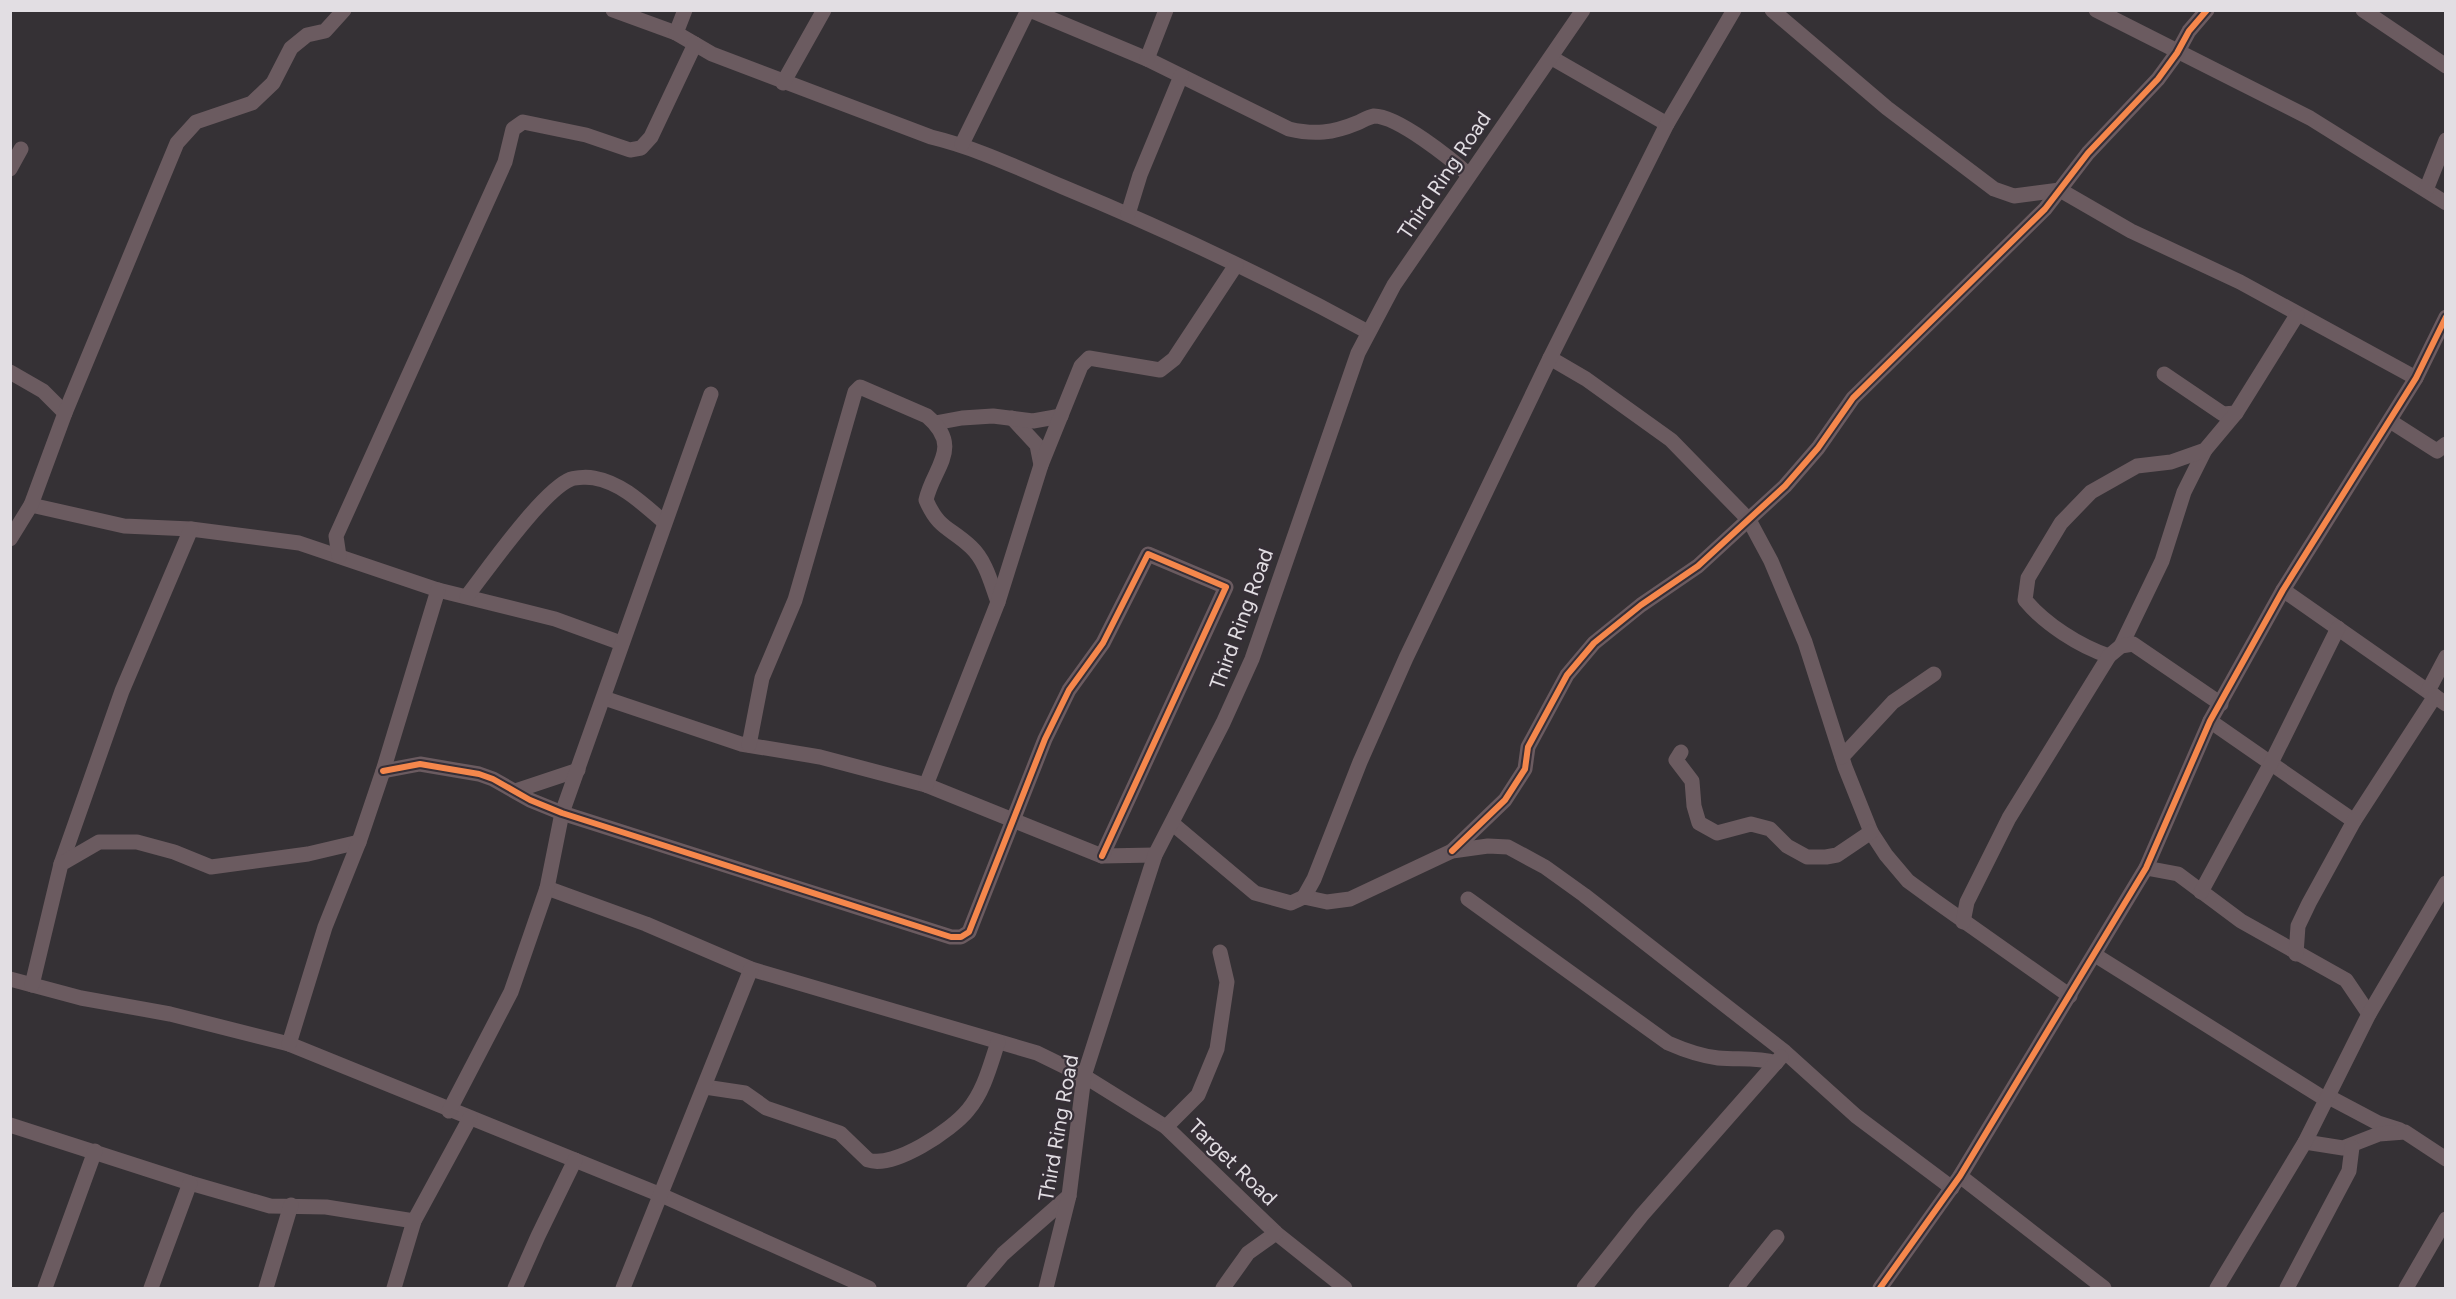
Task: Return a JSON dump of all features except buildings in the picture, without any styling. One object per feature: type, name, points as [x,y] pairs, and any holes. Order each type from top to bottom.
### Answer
[{"type":"street","points":[[10,538],[177,143],[196,122],[252,103],[273,82],[291,48],[307,35],[325,31],[344,10]]},
{"type":"street","points":[[612,10],[676,33],[712,54],[783,83],[931,137],[962,144],[1128,214],[1236,265],[1368,332]]},
{"type":"street","points":[[676,33],[685,10]]},
{"type":"street","points":[[783,83],[824,10]]},
{"type":"street","points":[[962,144],[1029,10],[1147,59],[1288,129],[1313,135],[1334,131],[1374,116],[1383,119],[1419,136],[1469,175]]},
{"type":"street","points":[[1147,59],[1166,10]]},
{"type":"street","name":"Third Ring Road","points":[[1046,1288],[1070,1196],[1084,1076],[1155,855],[1173,824],[1252,659],[1319,462],[1368,332],[1394,285],[1583,10]]},
{"type":"street","points":[[1173,824],[1255,893],[1291,903],[1304,897],[1314,879],[1360,762],[1407,658],[1550,358],[1667,124],[1734,10]]},
{"type":"street","points":[[1772,10],[1887,108],[1995,189],[2014,196],[2060,190],[2131,231],[2240,282],[2416,378]]},
{"type":"street","points":[[2096,10],[2177,53],[2310,118],[2445,203]]},
{"type":"street","points":[[1452,851],[1505,800],[1525,769],[1528,747],[1567,675],[1594,643],[1641,604],[1698,566],[1749,520],[1818,448],[1853,398],[2045,209],[2088,153],[2134,105],[2177,53],[2189,31],[2208,10]]},
{"type":"street","points":[[2363,10],[2445,66]]},
{"type":"street","points":[[339,556],[336,536],[505,162],[513,129],[523,122],[586,135],[630,150],[641,148],[651,137],[695,44]]},
{"type":"street","points":[[1552,58],[1667,124]]},
{"type":"street","points":[[1128,214],[1140,175],[1181,76]]},
{"type":"street","points":[[2426,190],[2445,140]]},
{"type":"street","points":[[10,169],[21,149]]},
{"type":"street","points":[[926,785],[998,602],[1041,465],[1081,366],[1089,358],[1160,370],[1174,359],[1236,265]]},
{"type":"street","points":[[1963,922],[1967,902],[2009,818],[2109,656],[2121,646],[2162,561],[2184,492],[2205,450],[2236,413],[2297,315]]},
{"type":"street","points":[[1880,1288],[1956,1182],[2096,955],[2146,868],[2186,782],[2210,721],[2283,590],[2416,378],[2445,317]]},
{"type":"street","points":[[1550,358],[1586,379],[1671,440],[1749,520],[1771,561],[1805,642],[1842,757],[1871,832],[1886,855],[1908,880],[1963,922],[2070,996]]},
{"type":"street","points":[[10,372],[43,391],[65,412]]},
{"type":"street","points":[[2164,374],[2223,414],[2236,413]]},
{"type":"street","points":[[749,745],[762,678],[795,600],[855,392],[860,387],[927,416],[935,423],[945,440],[945,454],[940,470],[929,486],[926,500],[939,524],[971,547],[986,567],[998,602]]},
{"type":"street","points":[[449,1111],[512,992],[547,888],[562,813],[711,394]]},
{"type":"street","points":[[935,423],[962,418],[1012,418],[1033,421],[1061,416]]},
{"type":"street","points":[[1012,418],[1037,445],[1041,465]]},
{"type":"street","points":[[2390,420],[2437,451],[2444,448]]},
{"type":"street","points":[[2109,656],[2094,651],[2036,613],[2025,600],[2028,578],[2061,523],[2091,492],[2137,466],[2171,462],[2205,450]]},
{"type":"street","points":[[467,596],[522,525],[558,487],[573,478],[594,478],[631,493],[664,522]]},
{"type":"street","points":[[22,511],[124,526],[191,529],[299,543],[438,590],[555,619],[621,643]]},
{"type":"street","points":[[32,985],[61,864],[122,691],[191,529]]},
{"type":"street","points":[[383,771],[420,764],[486,777],[562,813],[951,938],[961,937],[969,932],[1045,739],[1069,690],[1103,643],[1148,554],[1226,587],[1102,856]]},
{"type":"street","points":[[289,1044],[325,927],[359,842],[383,771],[438,590]]},
{"type":"street","points":[[2283,590],[2436,697]]},
{"type":"street","points":[[2201,892],[2271,763],[2338,628]]},
{"type":"street","points":[[2121,646],[2133,644],[2221,704]]},
{"type":"street","points":[[2296,954],[2298,926],[2354,821],[2436,697],[2445,657]]},
{"type":"street","points":[[1842,757],[1893,702],[1934,674]]},
{"type":"street","points":[[604,698],[749,745],[820,756],[926,785],[1102,856],[1155,855]]},
{"type":"street","points":[[2210,721],[2354,821]]},
{"type":"street","points":[[1682,752],[1676,760],[1692,781],[1694,806],[1699,823],[1717,833],[1750,824],[1770,829],[1787,846],[1807,857],[1826,857],[1837,855],[1871,832]]},
{"type":"street","points":[[515,791],[578,770]]},
{"type":"street","points":[[61,864],[99,842],[136,842],[174,852],[211,867],[308,854],[359,842]]},
{"type":"street","points":[[1304,897],[1327,902],[1350,899],[1452,851],[1488,846],[1508,847],[1545,867],[1584,895],[1780,1058],[1856,1116],[1956,1182],[2104,1288]]},
{"type":"street","points":[[2146,868],[2178,874],[2241,921],[2296,954],[2346,980],[2369,1014]]},
{"type":"street","points":[[2217,1288],[2305,1142],[2369,1014],[2445,883]]},
{"type":"street","name":"Target Road","points":[[547,888],[646,924],[751,969],[1036,1053],[1084,1076],[1166,1127],[1276,1233],[1345,1288]]},
{"type":"street","points":[[1468,899],[1668,1043],[1691,1053],[1718,1058],[1780,1058]]},
{"type":"street","points":[[1166,1127],[1198,1095],[1217,1049],[1227,982],[1220,952]]},
{"type":"street","points":[[2096,955],[2326,1097],[2378,1123],[2405,1132],[2445,1159]]},
{"type":"street","points":[[623,1288],[751,969]]},
{"type":"street","points":[[10,979],[81,998],[170,1014],[289,1044],[449,1111],[661,1195],[869,1288]]},
{"type":"street","points":[[705,1087],[745,1094],[766,1108],[840,1133],[868,1160],[888,1160],[916,1150],[968,1110],[983,1087],[998,1042]]},
{"type":"street","points":[[1584,1288],[1642,1215],[1780,1058]]},
{"type":"street","points":[[394,1288],[414,1221],[470,1118]]},
{"type":"street","points":[[10,1125],[190,1183],[270,1206],[326,1207],[414,1221]]},
{"type":"street","points":[[2305,1142],[2330,1148],[2352,1147],[2379,1134],[2405,1132]]},
{"type":"street","points":[[2287,1288],[2349,1171],[2352,1147]]},
{"type":"street","points":[[45,1288],[95,1151]]},
{"type":"street","points":[[515,1288],[575,1160]]},
{"type":"street","points":[[151,1288],[190,1183]]},
{"type":"street","points":[[974,1288],[1003,1254],[1070,1196]]},
{"type":"street","points":[[266,1288],[291,1206]]},
{"type":"street","points":[[2406,1288],[2445,1219]]},
{"type":"street","points":[[1223,1288],[1248,1253],[1276,1233]]},
{"type":"street","points":[[1736,1288],[1777,1237]]},
{"type":"cycle path","points":[[1452,851],[1505,800],[1525,769],[1528,747],[1567,675],[1594,643],[1641,605],[1698,566],[1785,486],[1818,448],[1853,398],[2045,209],[2088,153],[2158,79],[2177,53],[2189,31],[2207,10]]},
{"type":"cycle path","points":[[1880,1288],[1960,1176],[2146,868],[2210,721],[2283,590],[2416,378],[2446,317]]},
{"type":"cycle path","points":[[383,771],[420,764],[479,774],[493,779],[530,800],[562,813],[951,937],[961,937],[969,932],[1045,739],[1069,690],[1103,643],[1148,554],[1226,587],[1102,856]]}]
